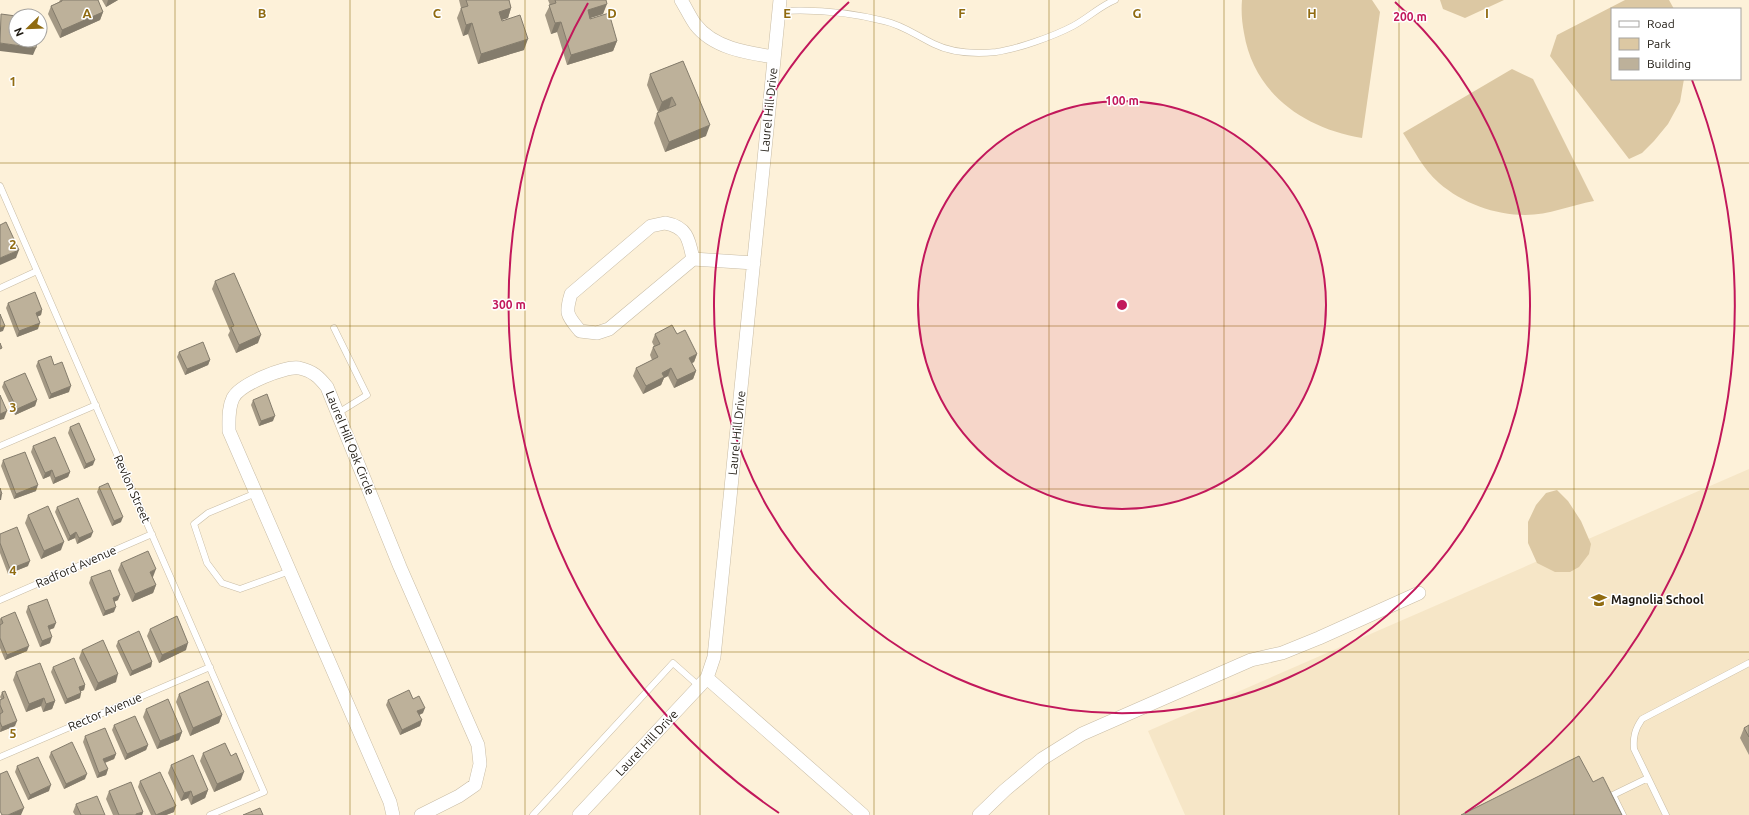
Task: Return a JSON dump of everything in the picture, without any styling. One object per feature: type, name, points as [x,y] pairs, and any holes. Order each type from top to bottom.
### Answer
[{"type":"street","points":[[681,0],[696,25],[713,39],[741,52],[774,57]]},
{"type":"street","name":"Laurel Hill Drive","points":[[579,815],[703,682],[714,657],[779,6]]},
{"type":"street","points":[[693,259],[689,238],[677,225],[665,223],[651,226],[571,294],[566,308],[570,318],[580,331],[597,333],[610,329],[693,259],[754,263]]},
{"type":"street","name":"Laurel Hill Oak Circle","points":[[393,815],[390,802],[229,431],[228,412],[234,396],[250,383],[285,369],[299,368],[317,375],[327,387],[400,567],[478,745],[480,764],[475,785],[459,796],[421,815]]},
{"type":"street","points":[[979,815],[1005,790],[1042,759],[1082,734],[1251,660],[1290,650],[1419,593]]},
{"type":"street","points":[[703,682],[863,815]]},
{"type":"lane","points":[[779,6],[885,21],[909,30],[935,44],[956,51],[974,53],[997,52],[1030,43],[1073,26],[1115,0]]},
{"type":"lane","name":"Revlon Street","points":[[0,186],[264,792],[210,815]]},
{"type":"lane","points":[[0,288],[37,271]]},
{"type":"lane","points":[[334,328],[367,395],[338,413]]},
{"type":"lane","points":[[0,446],[96,405]]},
{"type":"lane","points":[[256,493],[208,513],[194,524],[207,563],[222,583],[240,589],[290,571]]},
{"type":"lane","name":"Radford Avenue","points":[[0,600],[152,534]]},
{"type":"lane","points":[[533,815],[673,663],[703,682]]},
{"type":"lane","points":[[1666,815],[1634,749],[1633,740],[1635,729],[1642,719],[1749,663]]},
{"type":"lane","name":"Rector Avenue","points":[[0,757],[210,668]]},
{"type":"lane","points":[[1623,815],[1614,795],[1648,778]]},
{"type":"shaded area","name":"Magnolia School","points":[[1749,469],[1749,815],[1185,815],[1148,731]]},
{"type":"green space","points":[[1242,0],[1372,0],[1380,12],[1362,138],[1320,126],[1285,105],[1270,90],[1258,74],[1250,55],[1244,33]]},
{"type":"green space","points":[[1440,0],[1504,0],[1465,18],[1443,9]]},
{"type":"green space","points":[[1625,0],[1669,0],[1673,8],[1611,8],[1611,80],[1684,80],[1680,102],[1668,124],[1642,153],[1629,159],[1550,56],[1557,35]]},
{"type":"green space","points":[[1512,69],[1533,79],[1594,201],[1534,215],[1502,213],[1468,202],[1439,183],[1423,166],[1403,133]]},
{"type":"green space","points":[[1557,490],[1568,501],[1581,521],[1591,544],[1589,554],[1579,567],[1570,572],[1555,572],[1537,563],[1528,543],[1528,522],[1536,505],[1546,493]]},
{"type":"building","points":[[62,0],[98,0],[103,12],[62,30],[51,6]]},
{"type":"building","points":[[466,0],[509,0],[511,8],[499,12],[502,21],[520,15],[528,39],[481,54],[472,23],[466,25],[461,8],[468,6]]},
{"type":"building","points":[[555,0],[606,0],[607,4],[588,10],[590,19],[609,13],[617,41],[571,55],[561,22],[555,23],[549,5],[556,3]]},
{"type":"building","points":[[1,14],[8,15],[8,44],[0,43]]},
{"type":"building","points":[[683,61],[710,125],[669,142],[657,113],[676,105],[672,97],[662,102],[650,74]]},
{"type":"building","points":[[6,222],[19,250],[0,258],[0,225]]},
{"type":"building","points":[[234,273],[261,335],[239,345],[231,327],[234,326],[215,281]]},
{"type":"building","points":[[35,292],[42,310],[36,313],[40,323],[19,331],[8,303]]},
{"type":"building","points":[[0,314],[5,326],[0,328]]},
{"type":"building","points":[[672,325],[677,334],[685,330],[697,354],[689,358],[696,371],[677,380],[671,368],[662,373],[664,377],[646,386],[636,368],[658,357],[653,347],[660,344],[655,334]]},
{"type":"building","points":[[203,342],[210,360],[187,369],[179,352]]},
{"type":"building","points":[[51,356],[54,365],[62,362],[71,386],[51,394],[38,361]]},
{"type":"building","points":[[25,373],[37,400],[17,409],[4,382]]},
{"type":"building","points":[[267,394],[275,416],[261,421],[253,400]]},
{"type":"building","points":[[0,395],[7,411],[0,414]]},
{"type":"building","points":[[79,423],[95,460],[86,464],[70,427]]},
{"type":"building","points":[[55,437],[70,472],[55,478],[52,470],[45,473],[33,446]]},
{"type":"building","points":[[25,452],[38,485],[16,494],[3,460]]},
{"type":"building","points":[[108,483],[123,517],[114,521],[99,487]]},
{"type":"building","points":[[78,498],[93,532],[79,538],[76,532],[70,536],[57,507]]},
{"type":"building","points":[[48,506],[64,542],[44,551],[28,515]]},
{"type":"building","points":[[17,527],[30,561],[10,569],[0,543],[0,534]]},
{"type":"building","points":[[148,551],[156,569],[150,572],[156,585],[135,594],[121,563]]},
{"type":"building","points":[[110,570],[120,595],[113,598],[116,607],[105,611],[91,577]]},
{"type":"building","points":[[47,599],[56,623],[48,626],[52,637],[42,641],[28,606]]},
{"type":"building","points":[[15,612],[29,646],[7,655],[0,638],[0,625],[3,623],[1,618]]},
{"type":"building","points":[[177,616],[188,643],[162,655],[150,629]]},
{"type":"building","points":[[139,631],[152,662],[132,671],[118,641]]},
{"type":"building","points":[[103,640],[118,674],[98,683],[82,650]]},
{"type":"building","points":[[74,658],[85,685],[79,687],[81,693],[67,699],[53,667]]},
{"type":"building","points":[[40,663],[55,701],[46,704],[44,698],[29,704],[16,672]]},
{"type":"building","points":[[208,681],[222,715],[193,728],[179,694]]},
{"type":"building","points":[[409,690],[413,699],[419,696],[425,708],[417,711],[422,720],[402,730],[388,700]]},
{"type":"building","points":[[5,691],[17,721],[2,727],[0,722],[0,714],[3,712],[0,705],[0,700],[4,698],[2,692]]},
{"type":"building","points":[[168,699],[182,732],[160,741],[146,709]]},
{"type":"building","points":[[135,716],[148,745],[127,754],[114,725]]},
{"type":"building","points":[[1749,725],[1749,737],[1744,728]]},
{"type":"building","points":[[105,728],[116,754],[103,759],[108,769],[99,773],[85,736]]},
{"type":"building","points":[[72,742],[87,774],[66,784],[51,752]]},
{"type":"building","points":[[225,743],[231,756],[236,753],[244,772],[217,784],[203,753]]},
{"type":"building","points":[[193,755],[208,790],[193,797],[191,791],[184,793],[171,765]]},
{"type":"building","points":[[1579,756],[1593,782],[1603,777],[1622,815],[1461,815]]},
{"type":"building","points":[[38,757],[51,785],[30,795],[17,766]]},
{"type":"building","points":[[7,771],[24,808],[8,815],[2,815],[0,811],[0,774]]},
{"type":"building","points":[[160,772],[176,806],[156,815],[140,781]]},
{"type":"building","points":[[131,782],[143,812],[136,815],[119,815],[109,791]]},
{"type":"building","points":[[97,796],[105,815],[81,815],[76,804]]},
{"type":"building","points":[[260,808],[263,815],[243,815]]},
{"type":"place","name":"Magnolia School","points":[[1599,600]]}]
